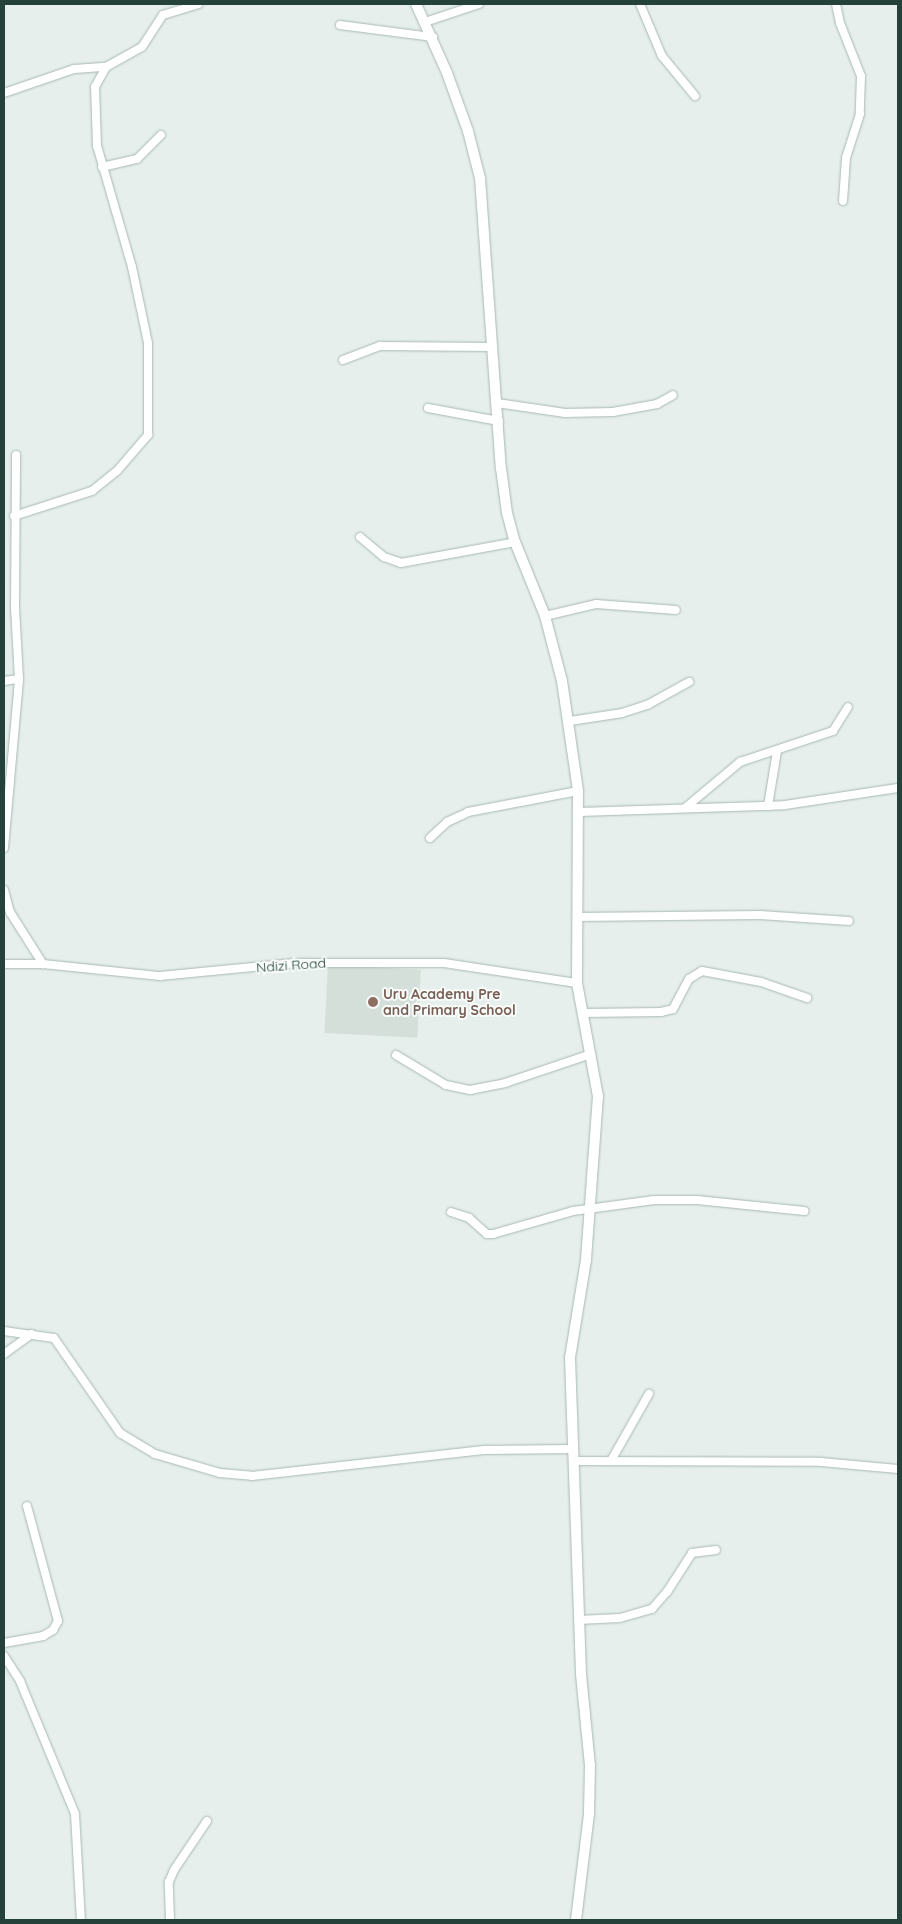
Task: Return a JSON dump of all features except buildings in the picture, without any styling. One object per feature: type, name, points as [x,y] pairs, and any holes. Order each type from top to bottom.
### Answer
[{"type":"street","points":[[14,516],[92,491],[117,471],[148,435],[148,343],[132,267],[97,146],[94,102],[98,78],[106,68],[142,47],[163,15],[198,4]]},
{"type":"street","points":[[416,4],[433,37],[468,131],[480,178],[501,468],[515,542],[545,616],[570,721],[578,791],[577,983],[585,1013],[598,1096],[586,1260],[570,1358],[578,1620],[590,1765],[589,1814],[576,1920]]},
{"type":"street","points":[[425,22],[479,4]]},
{"type":"street","points":[[640,4],[662,56],[695,96]]},
{"type":"street","points":[[836,4],[840,23],[861,76],[860,114],[846,158],[843,201]]},
{"type":"street","points":[[340,25],[433,37]]},
{"type":"street","points":[[4,92],[74,69],[106,68]]},
{"type":"street","points":[[102,167],[137,159],[161,135]]},
{"type":"street","points":[[343,360],[380,346],[493,347]]},
{"type":"street","points":[[497,403],[565,413],[606,412],[657,404],[673,394]]},
{"type":"street","points":[[428,408],[499,421]]},
{"type":"street","points":[[4,848],[19,679],[14,516],[16,455]]},
{"type":"street","points":[[360,537],[384,557],[401,563],[515,542]]},
{"type":"street","points":[[545,616],[596,604],[676,610]]},
{"type":"street","points":[[4,681],[19,679]]},
{"type":"street","points":[[570,721],[622,713],[649,704],[689,682]]},
{"type":"street","points":[[685,808],[740,762],[833,731],[848,706]]},
{"type":"street","points":[[768,806],[777,751]]},
{"type":"street","points":[[579,812],[768,806],[898,788]]},
{"type":"street","points":[[430,838],[447,822],[468,812],[578,791]]},
{"type":"street","points":[[4,890],[10,912],[43,964]]},
{"type":"street","points":[[577,917],[760,915],[849,921]]},
{"type":"street","name":"Ndizi Road","points":[[4,964],[43,964],[168,976],[294,962],[435,963],[577,983]]},
{"type":"street","points":[[585,1013],[661,1012],[673,1008],[689,979],[702,971],[761,982],[807,998]]},
{"type":"street","points":[[396,1055],[446,1085],[470,1090],[506,1083],[591,1054]]},
{"type":"street","points":[[451,1212],[469,1218],[487,1234],[494,1234],[589,1208],[654,1200],[697,1200],[804,1211]]},
{"type":"street","points":[[4,1331],[54,1338],[102,1412],[120,1433],[155,1454],[220,1472],[252,1476],[484,1450],[574,1449]]},
{"type":"street","points":[[4,1354],[32,1334]]},
{"type":"street","points":[[612,1459],[649,1394]]},
{"type":"street","points":[[574,1461],[612,1459],[821,1462],[898,1469]]},
{"type":"street","points":[[4,1643],[43,1636],[53,1630],[58,1621],[27,1506]]},
{"type":"street","points":[[578,1620],[614,1619],[652,1609],[667,1592],[692,1553],[716,1550]]},
{"type":"street","points":[[4,1656],[20,1681],[75,1814],[81,1920]]},
{"type":"street","points":[[170,1920],[170,1882],[174,1870],[208,1821]]},
{"type":"shaded area","name":"Uru Academy Pre and Primary School","points":[[328,965],[421,970],[417,1038],[324,1033]]},
{"type":"place","name":"Uru Academy Pre and Primary School","points":[[373,1002]]}]
